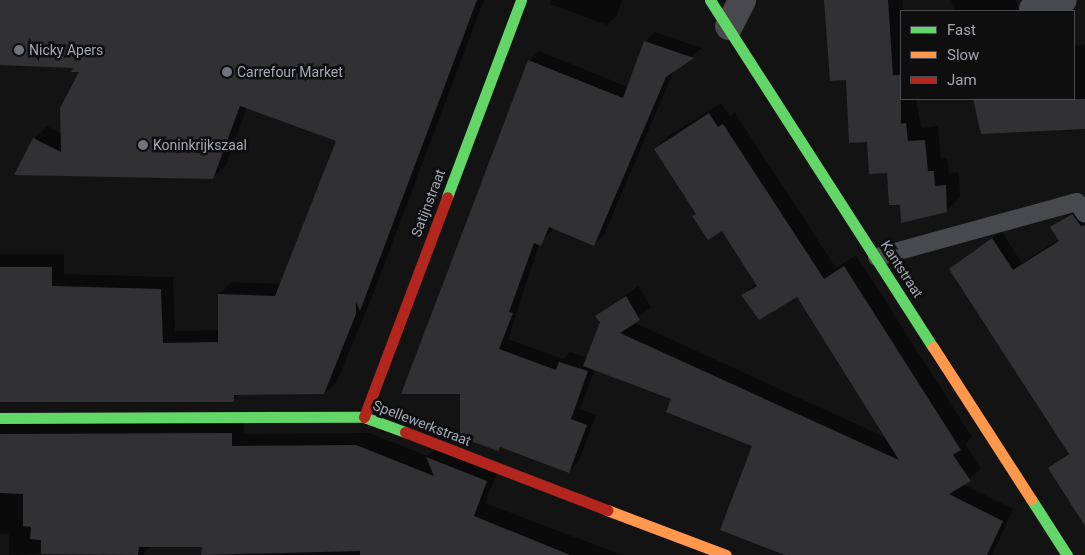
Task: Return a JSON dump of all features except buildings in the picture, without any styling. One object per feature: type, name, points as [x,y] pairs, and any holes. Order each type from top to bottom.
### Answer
[{"type":"street","name":"Satijnstraat","points":[[364,417],[521,0]]},
{"type":"street","name":"Kantstraat","points":[[710,0],[729,26],[1067,555]]},
{"type":"street","points":[[729,26],[742,0]]},
{"type":"street","points":[[1033,8],[1063,0]]},
{"type":"street","name":"Spellewerkstraat","points":[[0,418],[364,417],[726,555]]},
{"type":"lane","points":[[877,257],[1077,202],[1085,214]]},
{"type":"traffic: fast","points":[[447,197],[521,0]]},
{"type":"traffic: fast","points":[[710,0],[933,347]]},
{"type":"traffic: fast","points":[[0,418],[364,417],[405,432]]},
{"type":"traffic: fast","points":[[1031,499],[1067,555]]},
{"type":"traffic: slow","points":[[933,347],[1031,499]]},
{"type":"traffic: slow","points":[[607,510],[726,555]]},
{"type":"traffic: jam","points":[[364,417],[447,197]]},
{"type":"traffic: jam","points":[[405,432],[607,510]]},
{"type":"place","name":"Nicky Apers","points":[[19,50]]},
{"type":"place","name":"Carrefour Market","points":[[227,72]]},
{"type":"place","name":"Koninkrijkszaal","points":[[143,145]]}]
